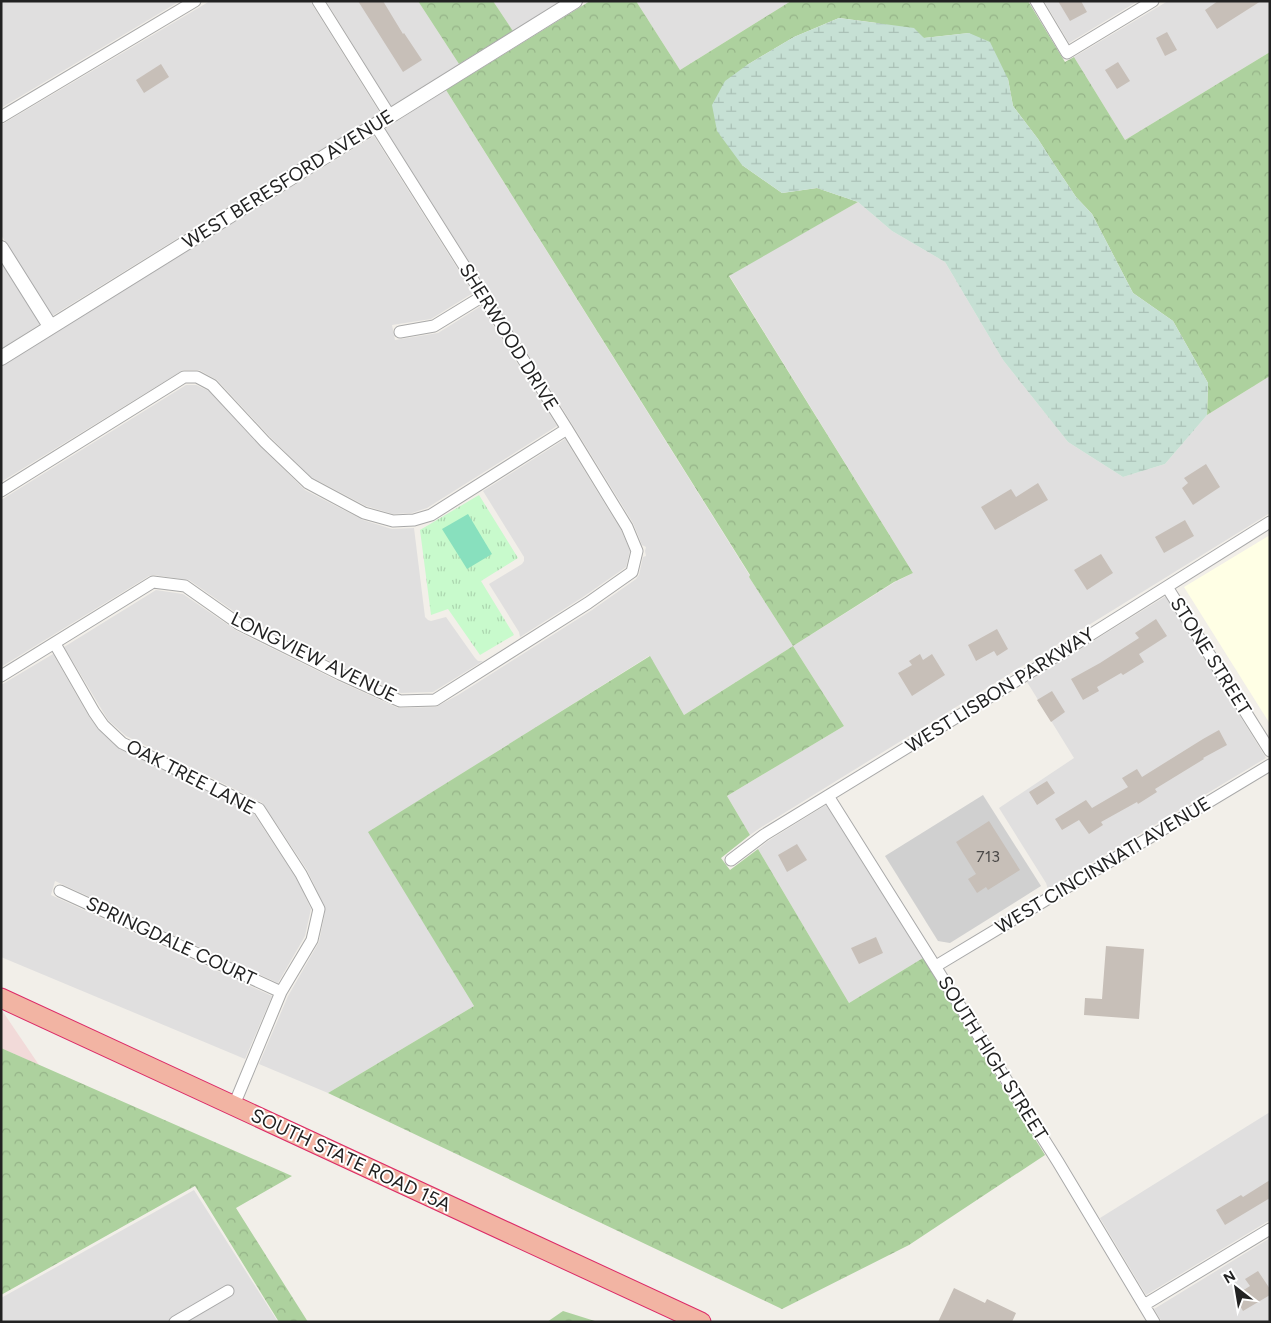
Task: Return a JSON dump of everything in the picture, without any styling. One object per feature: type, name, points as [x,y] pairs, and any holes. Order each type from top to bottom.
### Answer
[{"type":"highway","name":"SOUTH STATE ROAD 15A","points":[[1,998],[701,1322]]},
{"type":"street","points":[[1,116],[195,1]]},
{"type":"street","points":[[318,1],[390,116]]},
{"type":"street","name":"WEST BERESFORD AVENUE","points":[[1,358],[575,1]]},
{"type":"street","points":[[1036,1],[1067,53],[1153,1]]},
{"type":"street","name":"SHERWOOD DRIVE","points":[[376,126],[567,429],[627,527],[637,551]]},
{"type":"street","points":[[1,248],[50,326]]},
{"type":"street","points":[[400,332],[434,326],[482,296]]},
{"type":"street","points":[[1,491],[184,378],[196,377],[212,385],[265,442],[308,483],[364,513],[393,522],[414,520],[431,515],[567,429]]},
{"type":"street","name":"WEST LISBON PARKWAY","points":[[731,860],[764,835],[1270,522]]},
{"type":"street","name":"LONGVIEW AVENUE","points":[[1,676],[154,582],[185,586],[239,624],[340,674],[400,701],[435,700],[588,603],[632,572],[637,551]]},
{"type":"street","name":"STONE STREET","points":[[1167,587],[1270,751]]},
{"type":"street","name":"OAK TREE LANE","points":[[55,644],[94,712],[103,725],[122,743],[259,809],[301,874],[319,909],[312,940],[281,992],[234,1106]]},
{"type":"street","name":"WEST CINCINNATI AVENUE","points":[[936,966],[1270,764]]},
{"type":"street","name":"SOUTH HIGH STREET","points":[[828,796],[1058,1162],[1154,1322]]},
{"type":"street","name":"SPRINGDALE COURT","points":[[60,891],[281,992]]},
{"type":"street","points":[[1144,1306],[1270,1229]]},
{"type":"street","points":[[175,1322],[228,1291]]},
{"type":"shaded area","points":[[1,1],[180,1],[1,108]]},
{"type":"shaded area","points":[[210,1],[310,1],[380,113],[52,316],[1,235],[1,125]]},
{"type":"shaded area","points":[[326,1],[418,1],[459,64],[391,106]]},
{"type":"shaded area","points":[[493,1],[560,1],[513,31]]},
{"type":"shaded area","points":[[636,1],[791,1],[680,70]]},
{"type":"shaded area","points":[[1044,1],[1138,1],[1069,43]]},
{"type":"shaded area","points":[[1168,1],[1270,1],[1270,52],[1125,140],[1074,57]]},
{"type":"shaded area","points":[[446,90],[793,646],[684,715],[649,656],[369,832],[474,1006],[328,1093],[259,1064],[288,996],[319,942],[325,907],[307,870],[261,802],[126,736],[108,720],[64,647],[156,590],[183,594],[237,631],[338,681],[398,708],[436,707],[592,610],[639,575],[643,557],[646,556],[646,547],[642,545],[633,523],[385,129]]},
{"type":"shaded area","points":[[374,136],[473,293],[431,319],[392,325],[395,340],[438,333],[481,306],[557,426],[427,508],[412,513],[393,514],[366,506],[311,477],[270,437],[217,380],[199,370],[183,370],[1,482],[1,367]]},
{"type":"shaded area","points":[[858,202],[892,231],[945,262],[1003,360],[1068,442],[1123,477],[1165,464],[1207,415],[1270,376],[1270,513],[750,835],[727,796],[844,726],[793,646],[895,582],[913,573],[729,275]]},
{"type":"shaded area","points":[[1,261],[40,324],[1,349]]},
{"type":"shaded area","points":[[186,385],[196,385],[209,391],[261,447],[305,490],[363,520],[392,529],[414,528],[425,617],[431,621],[446,617],[475,658],[478,661],[483,661],[433,692],[401,693],[342,667],[242,617],[189,580],[154,575],[149,576],[1,667],[1,500]]},
{"type":"shaded area","points":[[565,439],[621,530],[630,551],[626,567],[520,637],[519,632],[489,584],[522,564],[524,557],[483,491]]},
{"type":"shaded area","points":[[1270,535],[1270,724],[1184,587]]},
{"type":"shaded area","points":[[1166,596],[1266,758],[1048,889],[999,808],[1074,758],[1027,682]]},
{"type":"shaded area","points":[[53,654],[98,729],[118,748],[254,814],[296,878],[303,892],[311,909],[305,936],[278,983],[55,881],[51,895],[272,996],[245,1059],[1,957],[1,685]]},
{"type":"shaded area","points":[[983,795],[1041,886],[950,943],[938,941],[885,856]]},
{"type":"shaded area","points":[[826,805],[923,958],[849,1003],[758,849]]},
{"type":"shaded area","points":[[1,1009],[39,1065],[1,1048]]},
{"type":"shaded area","points":[[1270,1112],[1270,1220],[1146,1295],[1100,1218]]},
{"type":"shaded area","points":[[194,1190],[278,1322],[1,1322],[1,1298]]},
{"type":"shaded area","points":[[1270,1238],[1270,1322],[1162,1322],[1154,1309]]},
{"type":"green space","points":[[418,1],[493,1],[513,31],[459,64]]},
{"type":"green space","points":[[590,1],[636,1],[680,70],[791,1],[1028,1],[1065,62],[1074,57],[1125,140],[1270,52],[1270,376],[1207,415],[1208,383],[1173,321],[1133,293],[1092,214],[1076,197],[1038,139],[1013,106],[1008,79],[969,33],[924,38],[877,23],[839,18],[794,37],[747,65],[742,165],[782,193],[817,188],[858,202],[729,276],[913,573],[894,582],[793,646],[446,90]]},
{"type":"green space","points":[[839,18],[914,28],[924,38],[969,33],[990,42],[1008,79],[1013,106],[1038,139],[1076,197],[1092,214],[1133,293],[1173,321],[1208,383],[1207,415],[1165,464],[1123,477],[1068,442],[1003,360],[945,262],[892,231],[858,202],[817,188],[782,193],[742,165],[717,131],[712,105],[725,81],[747,65],[794,37]]},
{"type":"green space","points":[[479,495],[518,558],[481,581],[514,635],[480,655],[448,609],[431,615],[420,530]]},
{"type":"green space","points":[[468,514],[492,554],[467,569],[442,529]]},
{"type":"green space","points":[[793,646],[844,726],[727,796],[750,835],[721,858],[730,870],[758,849],[849,1003],[923,958],[1045,1155],[909,1245],[782,1309],[328,1093],[474,1006],[368,832],[650,656],[684,715]]},
{"type":"green space","points":[[1,1048],[292,1176],[236,1208],[308,1322],[279,1322],[195,1186],[1,1295]]},
{"type":"green space","points":[[563,1311],[598,1322],[547,1322]]},
{"type":"building","points":[[358,1],[383,1],[403,34],[422,60],[403,72]]},
{"type":"building","points":[[1058,1],[1081,1],[1087,12],[1070,21]]},
{"type":"building","points":[[1218,1],[1261,1],[1217,29],[1205,10]]},
{"type":"building","points":[[1167,32],[1177,50],[1165,56],[1156,38]]},
{"type":"building","points":[[1118,62],[1130,81],[1117,89],[1105,70]]},
{"type":"building","points":[[161,64],[169,77],[144,93],[136,80]]},
{"type":"building","points":[[1206,464],[1220,487],[1193,505],[1182,488],[1188,483],[1184,478]]},
{"type":"building","points":[[1038,483],[1048,500],[995,530],[981,507],[1011,489],[1016,497]]},
{"type":"building","points":[[1185,520],[1194,536],[1164,553],[1155,537]]},
{"type":"building","points":[[1101,554],[1113,573],[1087,590],[1074,570]]},
{"type":"building","points":[[1156,619],[1167,636],[1139,654],[1144,662],[1123,675],[1121,673],[1097,687],[1099,691],[1083,700],[1071,679],[1139,638],[1135,633]]},
{"type":"building","points":[[997,629],[1008,649],[997,656],[994,651],[976,661],[968,645]]},
{"type":"building","points":[[920,654],[923,660],[932,654],[945,675],[912,696],[898,673],[912,665],[909,661]]},
{"type":"building","points":[[1052,691],[1065,712],[1051,722],[1037,700]]},
{"type":"building","points":[[1219,730],[1227,745],[1155,789],[1157,792],[1138,804],[1137,802],[1101,822],[1103,825],[1089,834],[1079,820],[1062,830],[1055,819],[1086,800],[1092,808],[1128,787],[1122,778],[1137,769],[1142,777]]},
{"type":"building","points":[[1047,781],[1055,793],[1037,805],[1029,792]]},
{"type":"building","points":[[989,821],[1020,870],[988,890],[986,887],[977,893],[968,879],[976,874],[956,842]]},
{"type":"building","points":[[797,844],[807,860],[787,872],[778,855]]},
{"type":"building","points":[[876,937],[883,953],[859,964],[851,948]]},
{"type":"building","points":[[1106,946],[1144,949],[1139,1019],[1084,1015],[1085,998],[1102,999]]},
{"type":"building","points":[[1270,1180],[1270,1198],[1225,1225],[1216,1210],[1241,1195],[1243,1197]]},
{"type":"building","points":[[1258,1271],[1270,1289],[1270,1295],[1243,1311],[1234,1296],[1250,1286],[1245,1279]]},
{"type":"building","points":[[954,1288],[985,1303],[987,1299],[1016,1313],[1012,1322],[938,1322]]}]
